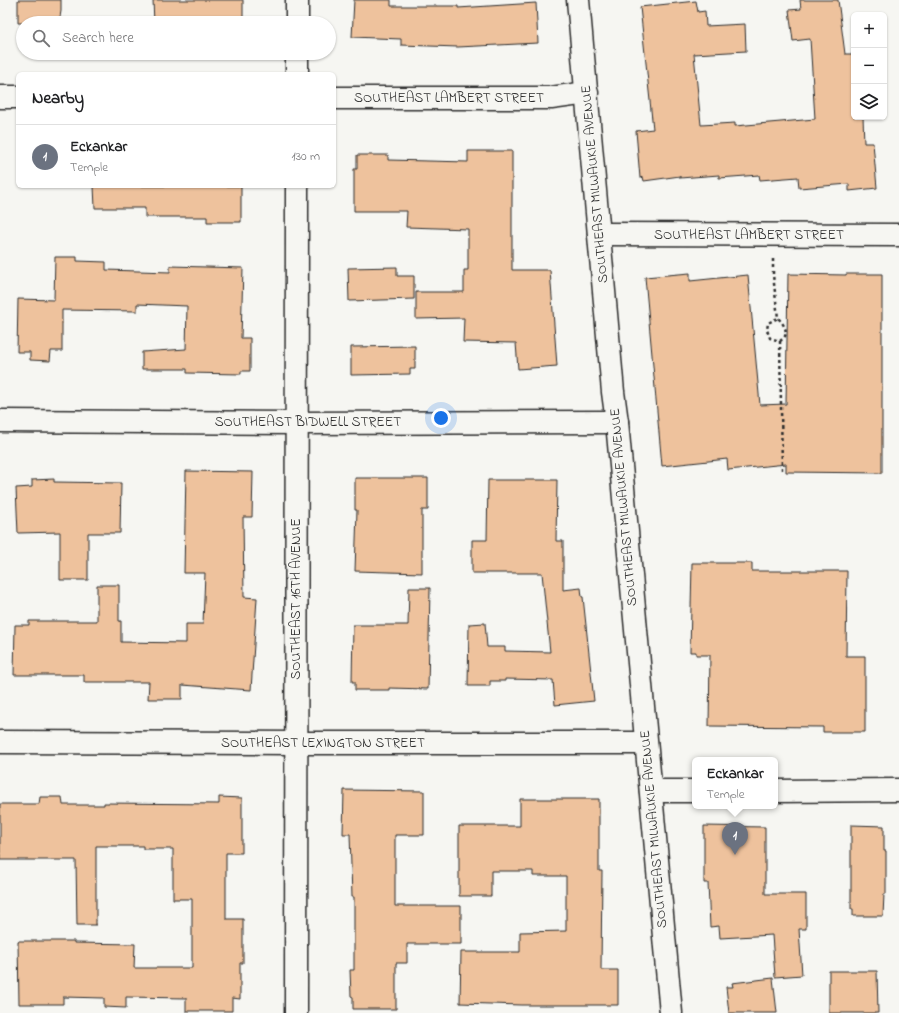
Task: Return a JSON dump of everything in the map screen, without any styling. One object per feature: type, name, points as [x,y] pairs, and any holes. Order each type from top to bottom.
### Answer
[{"type":"street","points":[[297,0],[297,16]]},
{"type":"street","name":"SOUTHEAST MILWAUKIE AVENUE","points":[[578,0],[671,1013]]},
{"type":"street","points":[[297,60],[297,72]]},
{"type":"street","name":"SOUTHEAST LAMBERT STREET","points":[[336,98],[551,98],[587,92]]},
{"type":"street","points":[[0,97],[16,97]]},
{"type":"street","name":"SOUTHEAST 16TH AVENUE","points":[[296,1013],[297,188]]},
{"type":"street","name":"SOUTHEAST LAMBERT STREET","points":[[599,234],[899,235]]},
{"type":"street","name":"SOUTHEAST BIDWELL STREET","points":[[0,421],[617,422]]},
{"type":"street","name":"SOUTHEAST LEXINGTON STREET","points":[[0,742],[296,744],[646,743]]},
{"type":"street","points":[[778,791],[899,790]]},
{"type":"street","points":[[651,792],[692,791]]},
{"type":"path","points":[[774,235],[773,275],[778,318],[782,322],[786,331],[785,336],[780,341],[782,471]]},
{"type":"path","points":[[778,318],[768,323],[767,330],[770,338],[780,341]]},
{"type":"building","points":[[18,0],[61,0],[60,16],[18,16]]},
{"type":"building","points":[[153,0],[243,0],[243,16],[154,16]]},
{"type":"building","points":[[354,0],[391,0],[391,6],[458,6],[458,8],[536,3],[538,43],[458,47],[401,45],[401,39],[352,37]]},
{"type":"building","points":[[800,0],[838,0],[845,54],[851,54],[851,120],[863,120],[864,143],[873,143],[877,188],[849,191],[849,184],[799,188],[798,177],[760,180],[759,175],[719,178],[719,175],[680,178],[680,176],[644,181],[643,177],[640,178],[636,131],[653,129],[640,7],[696,1],[698,12],[705,11],[706,26],[745,24],[746,51],[694,54],[701,125],[735,123],[735,126],[815,119],[810,39],[793,41],[789,10],[801,9]]},
{"type":"building","points":[[468,151],[512,151],[512,270],[550,270],[557,366],[518,369],[516,343],[463,342],[464,318],[416,319],[416,292],[464,292],[464,270],[468,270],[468,229],[406,227],[407,211],[354,211],[354,169],[357,169],[357,155],[388,155],[388,160],[468,162]]},
{"type":"building","points":[[94,188],[241,188],[241,222],[207,222],[207,217],[145,217],[145,208],[95,208]]},
{"type":"building","points":[[55,257],[77,257],[77,261],[106,262],[106,270],[170,272],[170,266],[243,268],[241,338],[250,338],[250,371],[241,371],[241,374],[187,373],[187,369],[142,369],[142,352],[186,349],[187,306],[137,304],[137,311],[62,310],[62,351],[51,351],[50,361],[30,360],[30,352],[17,352],[18,299],[54,300]]},
{"type":"building","points":[[397,267],[397,276],[414,276],[414,299],[349,301],[348,268]]},
{"type":"building","points":[[690,273],[690,281],[748,275],[760,405],[786,404],[788,274],[882,274],[882,473],[786,472],[786,464],[728,470],[727,459],[662,466],[645,277]]},
{"type":"building","points":[[415,346],[415,369],[410,369],[410,374],[351,375],[351,347]]},
{"type":"building","points":[[186,471],[253,472],[252,517],[243,517],[244,597],[257,598],[251,690],[182,685],[182,699],[148,699],[149,682],[84,682],[84,675],[14,675],[15,625],[29,625],[29,621],[97,621],[97,585],[119,585],[119,621],[121,621],[121,642],[186,643],[186,624],[203,624],[205,573],[184,573]]},
{"type":"building","points":[[355,478],[428,478],[428,510],[422,510],[422,573],[355,571],[357,510],[355,510]]},
{"type":"building","points":[[54,479],[54,482],[121,483],[120,533],[88,533],[88,580],[60,580],[60,532],[18,533],[16,488],[32,487],[32,480]]},
{"type":"building","points":[[488,480],[557,480],[556,541],[563,541],[563,590],[581,588],[594,701],[555,705],[553,680],[505,679],[505,681],[490,681],[490,686],[468,686],[469,624],[485,623],[487,647],[505,647],[505,651],[550,652],[542,573],[472,573],[472,540],[487,540]]},
{"type":"building","points":[[692,563],[752,563],[752,571],[847,571],[846,656],[865,656],[865,732],[823,732],[823,727],[709,726],[710,655],[696,655],[696,652],[690,652]]},
{"type":"building","points":[[409,588],[430,588],[428,689],[389,688],[389,690],[355,690],[355,682],[352,682],[353,625],[408,625]]},
{"type":"building","points":[[344,790],[424,791],[424,835],[395,835],[395,906],[461,906],[461,944],[407,944],[407,963],[396,963],[396,1009],[353,1009],[350,970],[354,970],[354,897],[352,897],[350,834],[343,834]]},
{"type":"building","points":[[40,797],[62,797],[63,805],[104,805],[104,803],[219,804],[219,797],[242,798],[242,853],[226,853],[226,919],[243,919],[243,963],[240,963],[240,999],[232,998],[232,1011],[186,1011],[186,998],[126,997],[126,1008],[104,1007],[104,998],[63,997],[63,1004],[19,1004],[18,941],[74,941],[74,943],[135,944],[134,968],[192,968],[192,899],[173,899],[173,849],[143,849],[143,846],[96,846],[96,925],[77,925],[76,860],[0,860],[0,804],[39,804]]},
{"type":"building","points":[[520,799],[599,799],[599,871],[602,871],[601,970],[618,970],[618,1005],[521,1005],[460,1003],[461,952],[520,952],[520,932],[566,931],[566,876],[533,876],[533,871],[491,871],[491,896],[459,896],[459,826],[520,826]]},
{"type":"building","points":[[851,825],[884,826],[884,851],[886,851],[886,894],[884,894],[883,916],[853,916],[853,909],[851,909]]},
{"type":"building","points":[[704,826],[765,827],[765,894],[806,894],[806,929],[799,929],[802,975],[775,977],[772,935],[720,938],[719,926],[710,927],[708,883],[704,883]]},
{"type":"building","points":[[829,971],[877,971],[878,1013],[829,1013]]},
{"type":"building","points":[[773,978],[777,1013],[729,1013],[726,987],[733,987],[732,983]]},
{"type":"place","name":"Eckankar","points":[[735,855]]}]
